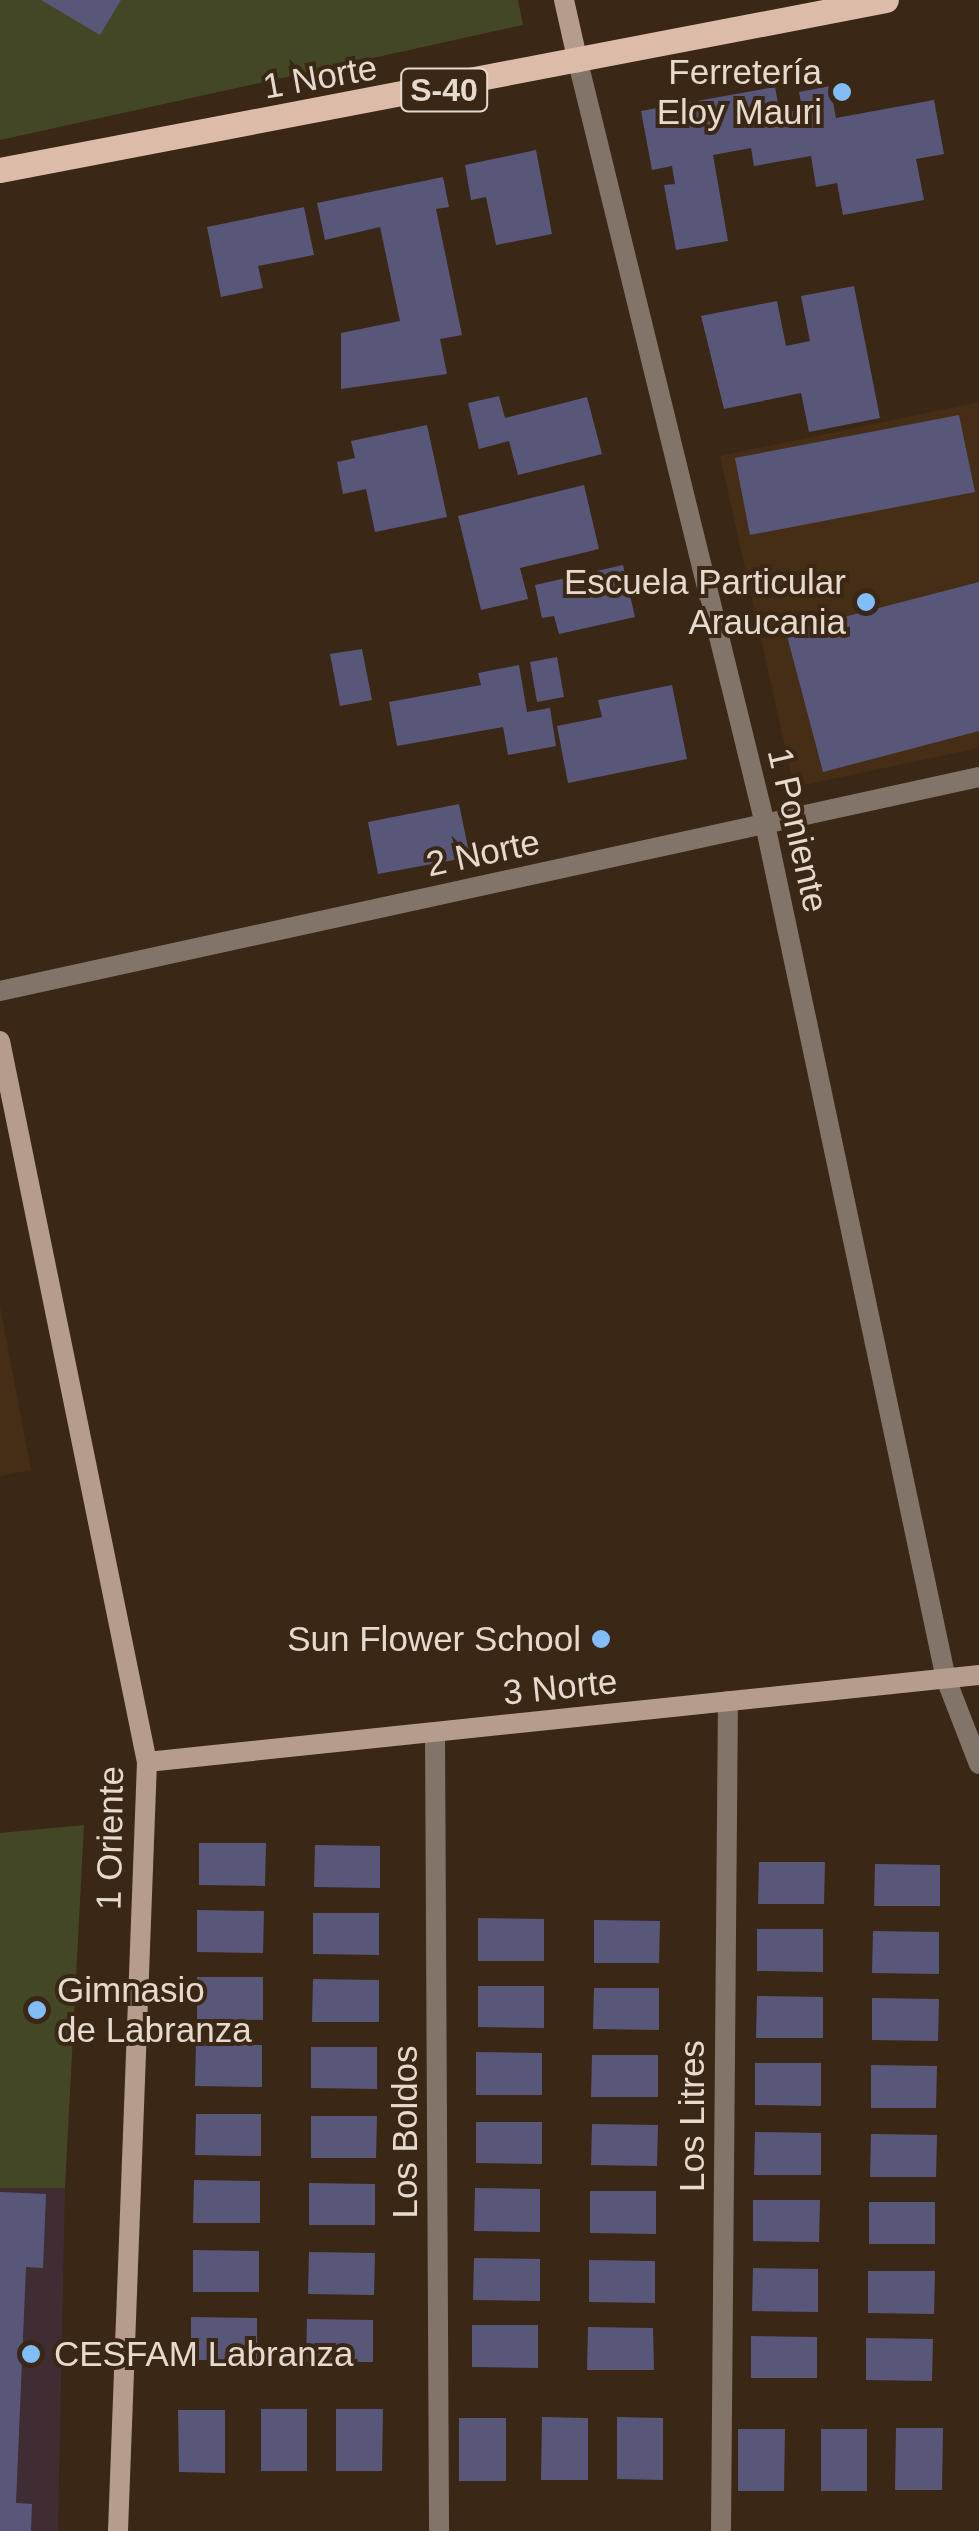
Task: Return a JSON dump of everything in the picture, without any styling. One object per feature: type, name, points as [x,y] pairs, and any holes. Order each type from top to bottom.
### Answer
[{"type":"main road","name":"1 Norte","points":[[0,170],[886,0]]},
{"type":"street","name":"1 Poniente","points":[[564,0],[764,824],[946,1679],[979,1764]]},
{"type":"street","name":"2 Norte","points":[[0,992],[979,778]]},
{"type":"street","name":"1 Oriente","points":[[0,1041],[147,1762],[118,2531]]},
{"type":"street","name":"3 Norte","points":[[147,1762],[979,1675]]},
{"type":"street","name":"Los Litres","points":[[721,2531],[728,1702]]},
{"type":"street","name":"Los Boldos","points":[[435,1732],[440,2531]]},
{"type":"shaded area","name":"Escuela Particular Araucania","points":[[979,402],[979,748],[794,787],[720,456]]},
{"type":"shaded area","points":[[0,1306],[31,1470],[0,1476]]},
{"type":"shaded area","name":"CESFAM Labranza","points":[[0,2188],[65,2188],[58,2531],[0,2531]]},
{"type":"green space","points":[[0,0],[518,0],[523,25],[0,140]]},
{"type":"green space","name":"Gimnasio de Labranza","points":[[84,1825],[65,2188],[0,2188],[0,1833]]},
{"type":"building","points":[[41,0],[121,0],[100,35]]},
{"type":"building","points":[[830,86],[836,118],[934,100],[944,154],[916,159],[924,200],[843,215],[837,183],[816,187],[811,156],[754,166],[751,148],[713,155],[728,241],[676,250],[664,185],[675,184],[672,166],[652,170],[641,111],[775,87],[780,113],[802,109],[799,92]]},
{"type":"building","points":[[536,150],[552,234],[496,245],[486,197],[471,200],[465,165]]},
{"type":"building","points":[[443,177],[449,207],[436,209],[462,335],[440,339],[447,374],[341,389],[341,333],[400,321],[380,227],[325,240],[317,203]]},
{"type":"building","points":[[304,207],[314,255],[258,266],[263,288],[221,297],[207,227]]},
{"type":"building","points":[[854,286],[880,418],[809,432],[801,393],[724,409],[701,316],[777,301],[786,346],[810,341],[801,296]]},
{"type":"building","points":[[499,396],[505,418],[587,397],[602,454],[518,475],[509,441],[479,449],[468,403]]},
{"type":"building","points":[[959,415],[975,492],[750,535],[735,458]]},
{"type":"building","points":[[427,425],[447,517],[375,532],[366,489],[343,494],[337,462],[355,458],[351,441]]},
{"type":"building","points":[[584,485],[599,549],[520,568],[528,599],[481,610],[458,516]]},
{"type":"building","points":[[623,565],[635,617],[559,634],[554,616],[542,618],[535,585]]},
{"type":"building","points":[[979,582],[979,731],[823,772],[786,632]]},
{"type":"building","points":[[362,649],[372,700],[340,706],[330,654]]},
{"type":"building","points":[[557,657],[564,697],[537,702],[530,662]]},
{"type":"building","points":[[519,665],[527,712],[550,708],[556,746],[508,755],[503,727],[397,746],[389,702],[481,685],[478,673]]},
{"type":"building","points":[[672,685],[687,759],[568,783],[557,726],[602,717],[598,700]]},
{"type":"building","points":[[459,804],[470,857],[378,874],[368,822]]},
{"type":"building","points":[[199,1843],[266,1843],[265,1886],[199,1885]]},
{"type":"building","points":[[315,1845],[380,1846],[380,1888],[314,1887]]},
{"type":"building","points":[[759,1862],[825,1862],[824,1904],[758,1904]]},
{"type":"building","points":[[875,1864],[940,1865],[940,1906],[874,1906]]},
{"type":"building","points":[[197,1910],[264,1911],[263,1953],[197,1952]]},
{"type":"building","points":[[313,1913],[379,1913],[379,1955],[313,1954]]},
{"type":"building","points":[[478,1918],[544,1919],[544,1961],[478,1961]]},
{"type":"building","points":[[594,1920],[660,1921],[659,1963],[594,1963]]},
{"type":"building","points":[[757,1929],[823,1929],[823,1972],[757,1971]]},
{"type":"building","points":[[873,1931],[939,1932],[939,1974],[872,1973]]},
{"type":"building","points":[[197,1977],[263,1977],[263,2020],[197,2019]]},
{"type":"building","points":[[313,1979],[379,1980],[379,2022],[312,2022]]},
{"type":"building","points":[[478,1986],[544,1986],[544,2028],[478,2027]]},
{"type":"building","points":[[594,1988],[659,1988],[659,2030],[593,2029]]},
{"type":"building","points":[[757,1996],[823,1997],[823,2038],[756,2038]]},
{"type":"building","points":[[872,1998],[939,1999],[938,2041],[872,2040]]},
{"type":"building","points":[[196,2044],[262,2045],[262,2087],[195,2086]]},
{"type":"building","points":[[311,2047],[377,2047],[377,2089],[311,2088]]},
{"type":"building","points":[[476,2052],[542,2053],[542,2095],[476,2095]]},
{"type":"building","points":[[592,2055],[658,2055],[658,2097],[591,2097]]},
{"type":"building","points":[[755,2063],[821,2063],[821,2106],[755,2105]]},
{"type":"building","points":[[871,2065],[937,2066],[936,2108],[871,2108]]},
{"type":"building","points":[[196,2114],[261,2114],[261,2156],[195,2155]]},
{"type":"building","points":[[311,2116],[377,2116],[376,2158],[311,2158]]},
{"type":"building","points":[[476,2122],[542,2122],[542,2164],[476,2163]]},
{"type":"building","points":[[592,2124],[658,2125],[657,2166],[591,2165]]},
{"type":"building","points":[[755,2132],[821,2133],[821,2175],[754,2175]]},
{"type":"building","points":[[871,2134],[937,2135],[936,2177],[870,2177]]},
{"type":"building","points":[[194,2180],[260,2181],[260,2223],[193,2223]]},
{"type":"building","points":[[309,2183],[375,2184],[375,2225],[309,2225]]},
{"type":"building","points":[[475,2188],[540,2189],[540,2232],[474,2231]]},
{"type":"building","points":[[590,2191],[656,2191],[656,2234],[590,2233]]},
{"type":"building","points":[[0,2192],[46,2194],[43,2268],[26,2267],[16,2503],[32,2504],[31,2531],[0,2531]]},
{"type":"building","points":[[753,2200],[820,2200],[819,2242],[753,2241]]},
{"type":"building","points":[[869,2202],[935,2202],[935,2244],[869,2244]]},
{"type":"building","points":[[193,2250],[259,2251],[259,2292],[193,2292]]},
{"type":"building","points":[[309,2252],[375,2253],[374,2295],[308,2294]]},
{"type":"building","points":[[474,2258],[540,2259],[540,2301],[473,2300]]},
{"type":"building","points":[[589,2260],[655,2261],[655,2303],[589,2302]]},
{"type":"building","points":[[753,2268],[818,2269],[818,2312],[752,2311]]},
{"type":"building","points":[[868,2271],[935,2271],[934,2314],[868,2313]]},
{"type":"building","points":[[191,2317],[257,2318],[257,2360],[191,2360]]},
{"type":"building","points":[[307,2319],[373,2320],[373,2362],[306,2362]]},
{"type":"building","points":[[472,2325],[538,2325],[538,2368],[472,2367]]},
{"type":"building","points":[[588,2327],[653,2328],[654,2370],[587,2370]]},
{"type":"building","points":[[751,2336],[817,2337],[817,2378],[751,2378]]},
{"type":"building","points":[[866,2338],[933,2339],[932,2381],[866,2380]]},
{"type":"building","points":[[261,2409],[307,2409],[307,2471],[261,2471]]},
{"type":"building","points":[[336,2409],[383,2409],[382,2471],[336,2471]]},
{"type":"building","points":[[178,2410],[225,2410],[225,2473],[179,2472]]},
{"type":"building","points":[[542,2417],[588,2418],[588,2480],[541,2480]]},
{"type":"building","points":[[617,2417],[663,2418],[663,2480],[617,2479]]},
{"type":"building","points":[[459,2418],[506,2418],[506,2481],[459,2481]]},
{"type":"building","points":[[896,2428],[943,2428],[942,2490],[895,2490]]},
{"type":"building","points":[[738,2429],[785,2429],[784,2491],[738,2491]]},
{"type":"building","points":[[821,2429],[867,2429],[867,2491],[821,2491]]},
{"type":"place","name":"Ferretería Eloy Mauri","points":[[842,92]]},
{"type":"place","name":"Escuela Particular Araucania","points":[[866,602]]},
{"type":"place","name":"Sun Flower School","points":[[601,1639]]},
{"type":"place","name":"Gimnasio de Labranza","points":[[37,2010]]},
{"type":"place","name":"CESFAM Labranza","points":[[31,2354]]}]
